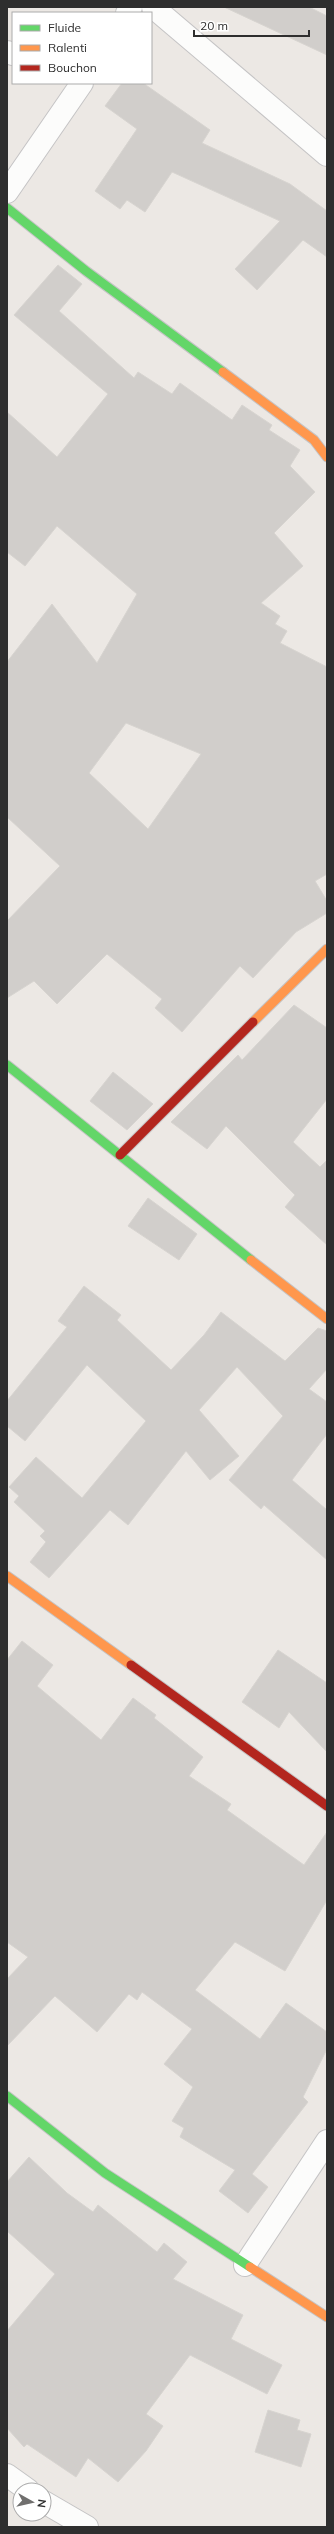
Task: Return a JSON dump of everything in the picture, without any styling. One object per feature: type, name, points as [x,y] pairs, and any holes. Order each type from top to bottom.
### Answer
[{"type":"street","points":[[153,7],[327,156]]},
{"type":"street","points":[[7,192],[81,84]]},
{"type":"street","points":[[7,208],[86,271],[314,440],[327,456]]},
{"type":"street","points":[[120,1155],[327,949]]},
{"type":"street","points":[[7,1065],[120,1155],[147,1179],[327,1320]]},
{"type":"street","points":[[7,1576],[327,1806]]},
{"type":"street","points":[[7,2096],[105,2173],[327,2318]]},
{"type":"street","points":[[246,2265],[327,2141]]},
{"type":"street","points":[[7,2475],[17,2482]]},
{"type":"street","points":[[52,2507],[87,2527]]},
{"type":"building","points":[[224,7],[309,7],[327,16],[327,55]]},
{"type":"building","points":[[121,84],[144,84],[210,130],[202,143],[290,184],[327,211],[327,257],[303,240],[257,290],[235,269],[280,221],[172,172],[145,212],[127,200],[120,209],[95,191],[137,129],[105,106]]},
{"type":"building","points":[[58,265],[82,284],[59,311],[134,378],[138,372],[172,394],[180,383],[232,420],[242,405],[272,425],[269,430],[300,450],[290,466],[315,492],[274,533],[303,566],[261,603],[280,616],[275,624],[287,631],[280,643],[327,667],[327,874],[315,881],[327,901],[327,913],[296,932],[253,978],[240,966],[182,1032],[155,1008],[162,999],[107,954],[57,1004],[34,981],[7,998],[7,921],[60,866],[7,817],[7,662],[52,604],[97,663],[137,594],[57,526],[25,566],[7,552],[7,412],[57,457],[108,394],[14,315]],"holes":[[[126,723],[201,754],[148,829],[89,773]]]},
{"type":"building","points":[[294,1005],[327,1028],[327,1099],[293,1142],[320,1167],[327,1160],[327,1245],[285,1207],[295,1195],[226,1126],[207,1149],[171,1122],[238,1055],[242,1060]]},
{"type":"building","points":[[113,1072],[153,1104],[127,1130],[90,1101]]},
{"type":"building","points":[[148,1198],[197,1234],[179,1260],[128,1226]]},
{"type":"building","points":[[84,1286],[121,1315],[117,1320],[171,1370],[204,1335],[221,1312],[285,1361],[318,1328],[327,1331],[327,1369],[309,1389],[327,1402],[327,1434],[292,1480],[327,1510],[327,1560],[264,1505],[261,1509],[229,1480],[283,1416],[237,1367],[199,1410],[239,1456],[210,1480],[186,1451],[128,1525],[110,1510],[49,1578],[30,1562],[46,1542],[40,1536],[45,1531],[14,1502],[19,1496],[9,1487],[36,1457],[82,1498],[146,1421],[87,1365],[25,1441],[7,1426],[7,1401],[67,1327],[58,1321]]},
{"type":"building","points":[[22,1641],[53,1665],[37,1686],[101,1740],[133,1698],[156,1715],[154,1718],[203,1757],[189,1776],[231,1804],[227,1810],[304,1865],[327,1832],[327,1900],[285,1971],[235,1942],[195,1990],[260,2039],[286,2003],[327,2032],[327,2049],[303,2097],[308,2102],[252,2174],[268,2187],[248,2213],[219,2191],[235,2170],[180,2137],[184,2128],[172,2121],[193,2087],[164,2064],[192,2029],[142,1992],[137,2000],[129,1994],[97,2032],[55,1996],[7,2046],[7,1979],[28,1957],[7,1942],[7,1660]]},
{"type":"building","points":[[278,1650],[327,1683],[327,1752],[289,1712],[279,1728],[242,1702]]},
{"type":"building","points":[[29,2157],[67,2193],[93,2212],[98,2205],[157,2252],[164,2243],[187,2262],[173,2279],[243,2315],[231,2339],[282,2365],[267,2394],[190,2355],[146,2414],[163,2426],[146,2451],[118,2482],[88,2458],[76,2477],[27,2444],[24,2447],[7,2428],[7,2331],[55,2274],[7,2231],[7,2182]]},
{"type":"building","points":[[268,2410],[300,2420],[297,2430],[311,2434],[301,2467],[255,2452]]},
{"type":"traffic: fast","points":[[7,208],[86,271],[223,372]]},
{"type":"traffic: fast","points":[[7,1065],[251,1260]]},
{"type":"traffic: fast","points":[[7,2096],[105,2173],[250,2267]]},
{"type":"traffic: slow","points":[[223,372],[314,440],[327,457]]},
{"type":"traffic: slow","points":[[253,1022],[327,949]]},
{"type":"traffic: slow","points":[[251,1260],[327,1319]]},
{"type":"traffic: slow","points":[[7,1576],[131,1665]]},
{"type":"traffic: slow","points":[[250,2267],[327,2317]]},
{"type":"traffic: jam","points":[[120,1155],[253,1022]]},
{"type":"traffic: jam","points":[[131,1665],[327,1806]]}]
